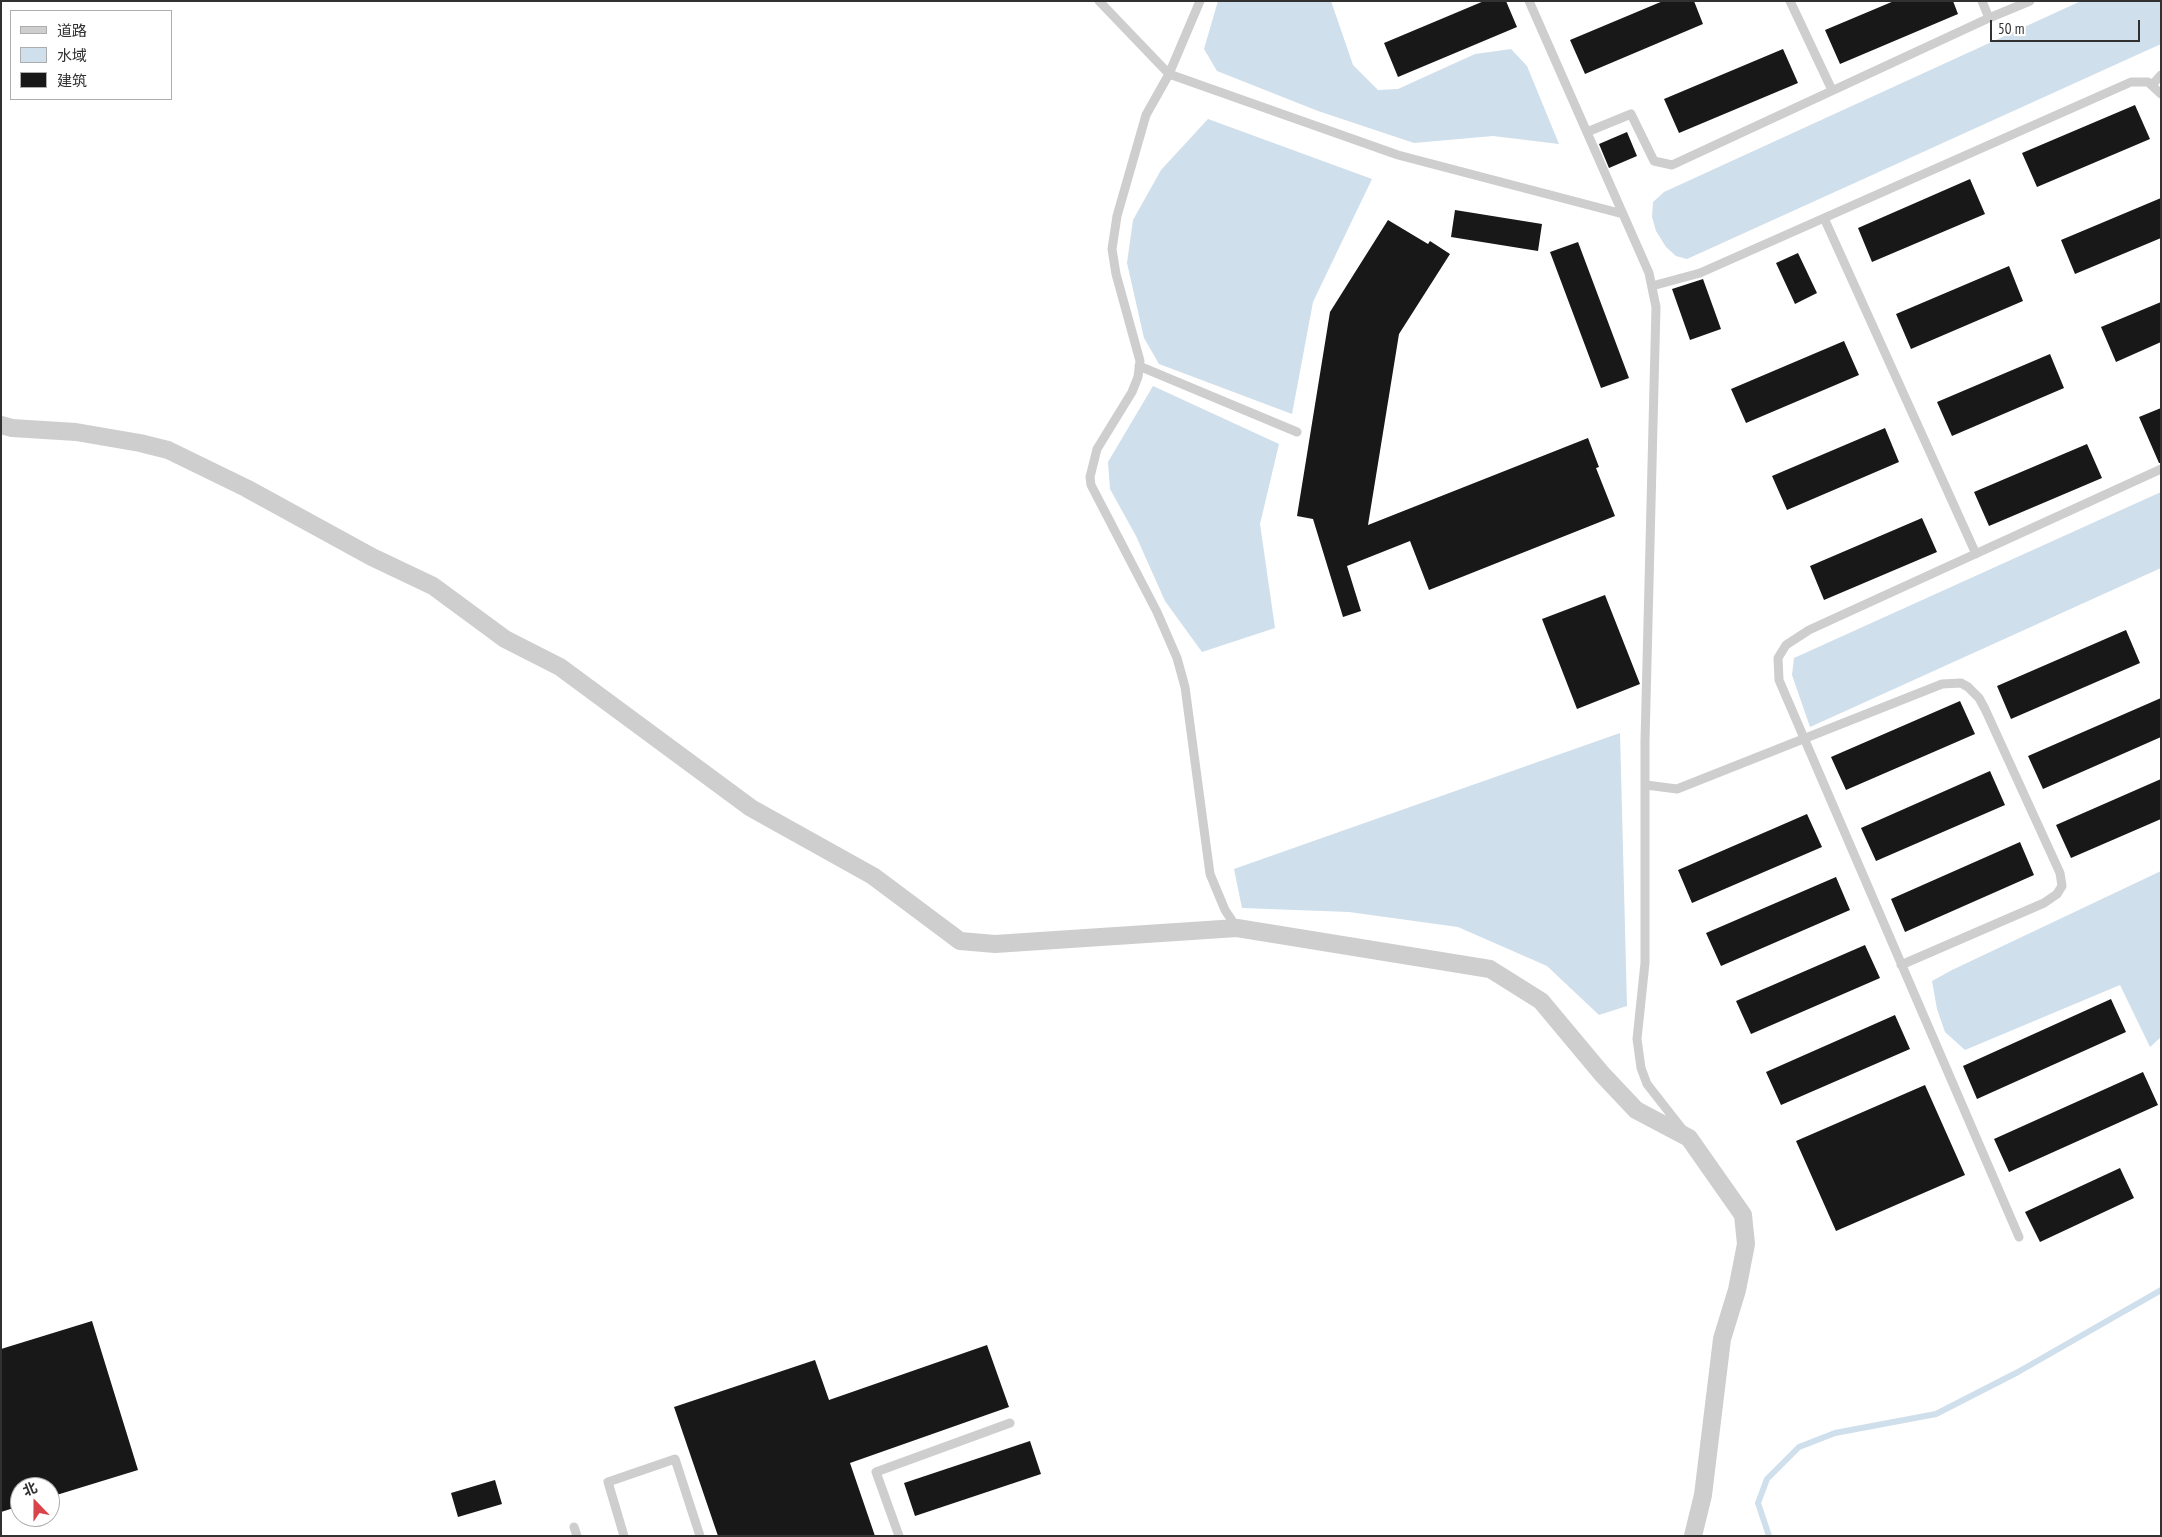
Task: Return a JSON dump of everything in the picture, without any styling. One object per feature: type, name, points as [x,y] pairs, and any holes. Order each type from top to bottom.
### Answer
[{"type":"street","points":[[1,425],[12,428],[76,432],[168,450],[246,488],[372,557],[433,586],[505,639],[560,667],[751,808],[873,876],[960,941],[995,944],[1238,928],[1490,969],[1541,1001],[1602,1074],[1636,1110],[1689,1138],[1743,1215],[1746,1244],[1737,1290],[1722,1339],[1703,1495],[1693,1536]]},
{"type":"lane","points":[[1099,1],[1170,74],[1398,155],[1623,214]]},
{"type":"lane","points":[[1200,1],[1170,74],[1146,115],[1116,216],[1112,249],[1116,274],[1140,361],[1132,392],[1097,448],[1091,467],[1091,485],[1157,612],[1177,658],[1185,688],[1210,874],[1225,910],[1238,928]]},
{"type":"lane","points":[[1530,1],[1649,273],[1656,307],[1646,785],[1645,963],[1637,1027],[1638,1049],[1646,1084],[1689,1138]]},
{"type":"lane","points":[[1790,1],[1832,90]]},
{"type":"lane","points":[[1982,1],[1989,18]]},
{"type":"lane","points":[[1587,132],[1631,114],[1654,162],[1672,165],[1989,18],[2030,1]]},
{"type":"lane","points":[[2152,85],[2161,76]]},
{"type":"lane","points":[[1652,286],[1700,273],[2131,82],[2141,80],[2152,85],[2161,94]]},
{"type":"lane","points":[[1824,218],[1976,554]]},
{"type":"lane","points":[[1139,366],[1297,432]]},
{"type":"lane","points":[[2018,1237],[1779,680],[1778,658],[1786,645],[1809,630],[2161,469]]},
{"type":"lane","points":[[1646,785],[1677,789],[1805,740],[1942,684],[1961,683],[1973,691],[1986,709],[2060,872],[2062,882],[2060,890],[2044,903],[1901,965]]},
{"type":"lane","points":[[899,1536],[876,1472],[1010,1422]]},
{"type":"lane","points":[[624,1536],[608,1482],[675,1459],[700,1536]]},
{"type":"water","points":[[1218,1],[1331,1],[1353,65],[1378,90],[1398,89],[1475,54],[1511,49],[1527,66],[1559,144],[1493,136],[1414,143],[1318,111],[1217,71],[1204,49]]},
{"type":"water","points":[[2081,1],[2161,1],[2161,44],[1687,259],[1676,256],[1666,247],[1656,231],[1652,217],[1653,202],[1664,192]]},
{"type":"water","points":[[1208,119],[1372,179],[1313,302],[1292,414],[1159,364],[1144,338],[1127,263],[1133,220],[1161,170]]},
{"type":"water","points":[[1153,386],[1279,444],[1260,524],[1275,628],[1202,652],[1165,601],[1136,536],[1110,489],[1108,462]]},
{"type":"water","points":[[2161,492],[2161,568],[1810,727],[1792,675],[1794,658]]},
{"type":"water","points":[[1620,733],[1627,1006],[1599,1015],[1547,966],[1458,927],[1349,912],[1242,908],[1234,869]]},
{"type":"water","points":[[2161,871],[2161,1037],[2150,1047],[2120,985],[1965,1050],[1945,1032],[1937,1009],[1932,981]]},
{"type":"building","points":[[1484,1],[1506,1],[1517,27],[1398,77],[1384,43]]},
{"type":"building","points":[[1663,1],[1694,1],[1703,24],[1585,74],[1570,40]]},
{"type":"building","points":[[1894,1],[1953,1],[1958,14],[1840,64],[1825,30]]},
{"type":"building","points":[[1783,49],[1798,83],[1679,133],[1664,99]]},
{"type":"building","points":[[2135,105],[2150,139],[2037,187],[2022,153]]},
{"type":"building","points":[[1627,132],[1637,156],[1609,168],[1599,144]]},
{"type":"building","points":[[1970,179],[1985,214],[1872,262],[1858,228]]},
{"type":"building","points":[[2161,198],[2161,238],[2075,274],[2061,240]]},
{"type":"building","points":[[1455,210],[1542,224],[1538,251],[1451,237]]},
{"type":"building","points":[[1388,220],[1428,244],[1430,241],[1450,254],[1399,334],[1368,525],[1588,438],[1599,467],[1596,468],[1615,516],[1429,590],[1410,541],[1347,566],[1361,611],[1343,617],[1313,519],[1297,516],[1330,312]]},
{"type":"building","points":[[1578,242],[1629,378],[1601,388],[1550,252]]},
{"type":"building","points":[[1798,253],[1817,293],[1795,304],[1776,263]]},
{"type":"building","points":[[2009,266],[2023,301],[1911,349],[1896,314]]},
{"type":"building","points":[[1703,279],[1721,329],[1690,340],[1672,289]]},
{"type":"building","points":[[2161,302],[2161,342],[2116,362],[2101,327]]},
{"type":"building","points":[[1844,341],[1859,375],[1746,423],[1731,389]]},
{"type":"building","points":[[2050,354],[2064,388],[1952,436],[1937,402]]},
{"type":"building","points":[[2161,408],[2161,463],[2159,463],[2139,417]]},
{"type":"building","points":[[1885,428],[1899,462],[1787,510],[1772,476]]},
{"type":"building","points":[[2087,444],[2102,478],[1989,526],[1974,492]]},
{"type":"building","points":[[1922,518],[1937,552],[1824,600],[1810,566]]},
{"type":"building","points":[[1605,595],[1640,684],[1577,709],[1542,619]]},
{"type":"building","points":[[2126,630],[2140,663],[2011,719],[1997,686]]},
{"type":"building","points":[[2161,698],[2161,737],[2043,789],[2028,756]]},
{"type":"building","points":[[1960,701],[1975,734],[1846,790],[1831,757]]},
{"type":"building","points":[[1990,771],[2005,805],[1876,861],[1861,828]]},
{"type":"building","points":[[2161,779],[2161,819],[2071,858],[2056,825]]},
{"type":"building","points":[[1807,814],[1822,847],[1692,903],[1678,870]]},
{"type":"building","points":[[2020,842],[2034,875],[1905,932],[1891,899]]},
{"type":"building","points":[[1836,877],[1850,910],[1721,966],[1706,933]]},
{"type":"building","points":[[1865,945],[1880,978],[1751,1034],[1736,1001]]},
{"type":"building","points":[[2111,999],[2126,1032],[1977,1099],[1963,1066]]},
{"type":"building","points":[[1895,1015],[1910,1049],[1781,1105],[1766,1072]]},
{"type":"building","points":[[2143,1072],[2158,1105],[2009,1172],[1994,1139]]},
{"type":"building","points":[[1925,1085],[1965,1175],[1836,1231],[1796,1141]]},
{"type":"building","points":[[2120,1168],[2134,1198],[2040,1242],[2025,1212]]},
{"type":"building","points":[[92,1321],[138,1470],[60,1494],[60,1477],[10,1477],[10,1509],[1,1512],[1,1349]]},
{"type":"building","points":[[987,1345],[1009,1407],[850,1463],[875,1536],[718,1536],[674,1407],[815,1360],[829,1400]]},
{"type":"building","points":[[1030,1441],[1041,1474],[915,1516],[904,1483]]},
{"type":"building","points":[[495,1480],[502,1504],[458,1517],[451,1493]]},
{"type":"waterway","points":[[1769,1536],[1758,1503],[1767,1479],[1799,1447],[1835,1433],[1936,1414],[2018,1372],[2161,1290]]}]
